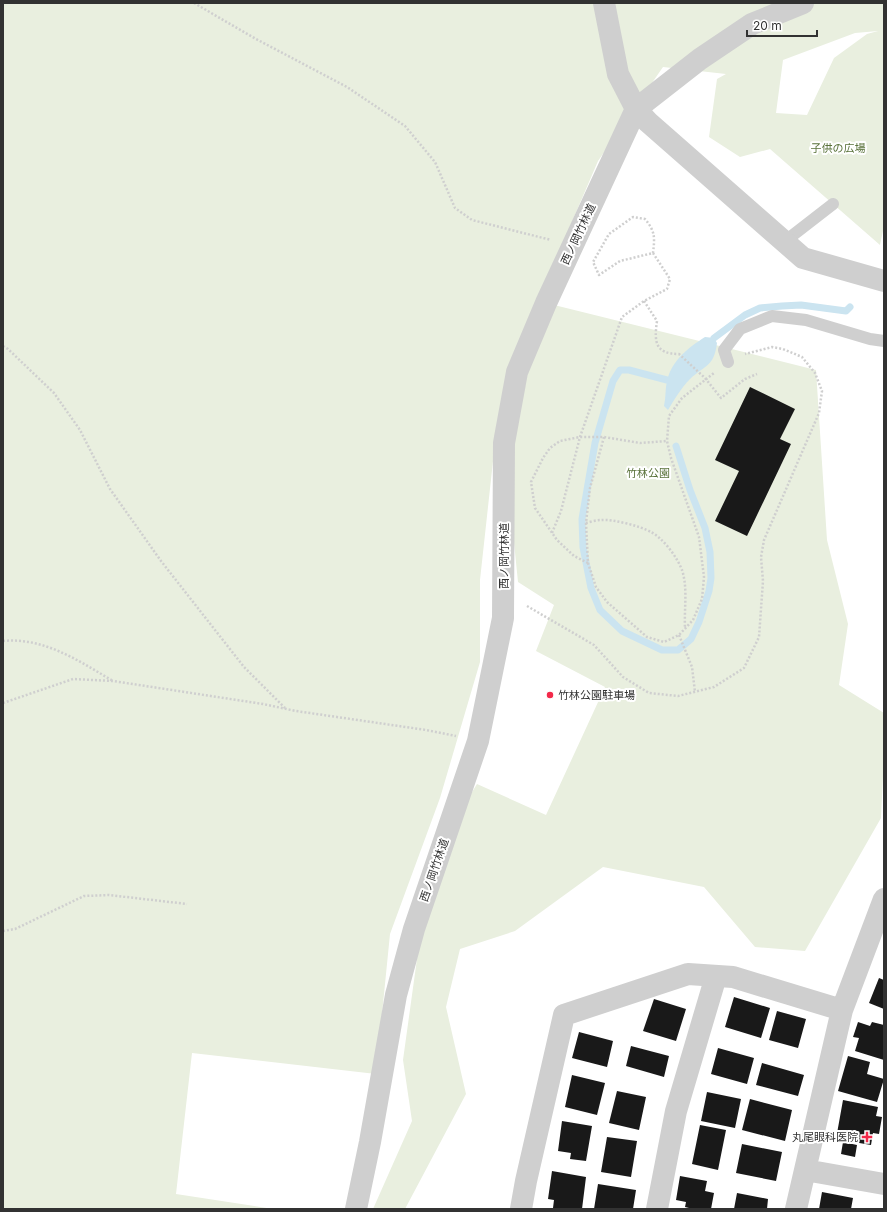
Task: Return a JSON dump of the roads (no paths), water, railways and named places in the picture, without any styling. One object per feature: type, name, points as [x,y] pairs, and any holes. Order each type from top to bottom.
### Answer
[{"type":"street","points":[[604,3],[618,74],[636,109],[648,122],[803,258],[884,281]]},
{"type":"street","name":"西ノ岡竹林道","points":[[356,1209],[370,1142],[398,987],[414,929],[478,741],[503,618],[504,443],[518,372],[546,303],[636,109],[700,59],[752,24],[803,3]]},
{"type":"street","points":[[796,1209],[842,1010],[884,899]]},
{"type":"street","points":[[521,1209],[564,1015],[688,974],[733,977],[842,1010]]},
{"type":"street","points":[[657,1209],[676,1111],[716,976]]},
{"type":"street","points":[[805,1170],[884,1184]]},
{"type":"lane","points":[[784,242],[833,204]]},
{"type":"lane","points":[[728,362],[724,350],[740,329],[772,316],[806,320],[870,339],[884,341]]},
{"type":"water","points":[[705,337],[714,338],[717,343],[714,357],[708,365],[690,379],[668,410],[664,406],[669,374],[682,355]]},
{"type":"waterway","points":[[714,338],[745,315],[760,308],[801,305],[846,311],[850,307]]},
{"type":"waterway","points":[[667,380],[629,370],[620,370],[613,381],[595,443],[582,519],[583,547],[591,588],[600,610],[622,631],[662,650],[678,650],[691,639],[699,622],[709,591],[711,578],[710,552],[705,528],[690,490],[676,446]]},
{"type":"place","name":"竹林公園駐車場","points":[[550,695]]},
{"type":"place","name":"丸尾眼科医院","points":[[867,1137]]},
{"type":"park label","name":"子供の広場","points":[[838,148]]},
{"type":"park label","name":"竹林公園","points":[[648,473]]}]
